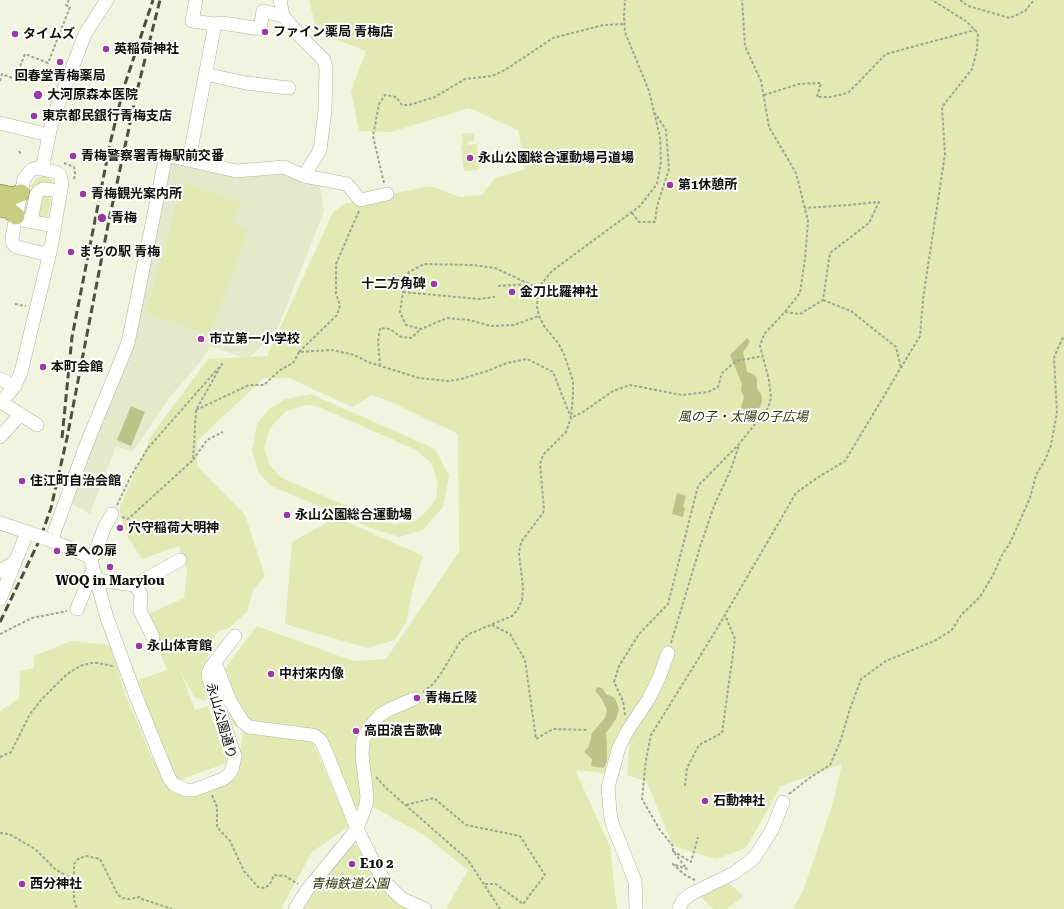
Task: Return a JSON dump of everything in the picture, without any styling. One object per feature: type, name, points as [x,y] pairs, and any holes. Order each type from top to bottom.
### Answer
[{"type":"main road","points":[[0,193],[13,196],[21,193]]},
{"type":"main road","points":[[0,208],[9,210],[24,219]]},
{"type":"street","points":[[42,169],[52,121],[86,31],[107,0]]},
{"type":"street","points":[[196,0],[192,21],[215,24],[222,23],[260,30],[263,11],[283,16]]},
{"type":"street","points":[[280,0],[283,16],[299,35],[324,60],[326,68],[325,111],[320,150],[304,176]]},
{"type":"street","points":[[189,160],[215,24]]},
{"type":"street","points":[[206,74],[246,83],[289,88]]},
{"type":"street","points":[[0,123],[49,135]]},
{"type":"street","points":[[51,540],[128,343],[166,155],[236,171],[284,167],[304,176],[347,184],[360,200],[387,194]]},
{"type":"street","points":[[24,219],[21,193],[24,179],[28,173],[36,168],[56,172],[60,175],[62,183],[61,191],[51,248],[26,354],[15,386],[0,403],[37,425]]},
{"type":"street","points":[[51,248],[45,253],[41,253],[17,247],[13,244],[12,239],[39,191],[43,189],[61,191]]},
{"type":"street","points":[[24,219],[55,226]]},
{"type":"street","points":[[0,379],[15,386]]},
{"type":"street","points":[[0,437],[20,415]]},
{"type":"street","points":[[0,523],[51,540],[90,557],[94,555],[105,526],[112,514]]},
{"type":"street","points":[[0,599],[28,533]]},
{"type":"street","name":"永山公園通り","points":[[90,557],[107,618],[135,694],[169,778],[173,784],[186,790],[194,790],[228,775],[232,770],[235,756],[208,674],[211,667],[217,668],[230,701],[243,722],[249,727],[310,735],[315,736],[321,741],[357,829],[387,884],[402,899],[425,909]]},
{"type":"street","points":[[77,609],[95,575],[135,585],[180,560]]},
{"type":"street","points":[[0,571],[15,562]]},
{"type":"street","points":[[135,585],[140,594],[140,611],[153,637]]},
{"type":"street","points":[[211,667],[235,636]]},
{"type":"street","points":[[636,909],[635,881],[612,823],[608,787],[619,747],[628,730],[648,700],[659,678],[668,653]]},
{"type":"street","points":[[295,909],[307,890],[357,829],[366,805],[367,797],[362,755],[363,740],[370,726],[380,715],[390,709],[414,700]]},
{"type":"street","points":[[679,909],[683,900],[691,894],[734,873],[754,858],[772,830],[783,802]]},
{"type":"path","points":[[0,81],[2,74],[15,79],[25,54],[48,63],[70,7],[66,5],[68,0]]},
{"type":"path","points":[[414,700],[433,684],[460,642],[469,634],[512,616],[518,609],[522,600],[523,587],[519,554],[521,542],[544,513],[540,464],[543,455],[566,432],[571,418],[573,396],[573,381],[569,366],[558,343],[544,326],[539,316],[537,307],[538,288],[552,271],[632,213],[640,206],[657,184],[660,161],[660,137],[649,91],[625,32],[625,0]]},
{"type":"path","points":[[628,730],[623,701],[614,682],[619,666],[639,634],[668,604],[698,486],[739,444],[768,408],[771,398],[769,380],[760,346],[764,334],[785,312],[800,293],[805,259],[808,221],[796,173],[769,127],[761,81],[745,46],[742,0]]},
{"type":"path","points":[[705,888],[694,878],[685,875],[673,864],[688,869],[673,851],[673,846],[660,830],[642,799],[646,760],[651,735],[725,615],[796,493],[845,461],[920,336],[923,300],[945,154],[942,107],[972,69],[977,50],[978,33],[966,21],[932,0]]},
{"type":"path","points":[[960,0],[968,6],[1010,18],[1025,11],[1034,0]]},
{"type":"path","points":[[387,194],[373,136],[379,104],[385,95],[396,97],[402,105],[409,105],[436,97],[465,79],[492,76],[505,70],[553,38],[603,24],[624,24]]},
{"type":"path","points":[[764,95],[799,84],[820,83],[817,97],[830,98],[848,93],[886,54],[975,30]]},
{"type":"path","points":[[632,213],[638,222],[655,222],[657,206],[669,169],[666,130],[653,110]]},
{"type":"path","points":[[18,150],[22,154]]},
{"type":"path","points":[[196,410],[249,385],[264,385],[280,370],[293,363],[299,352],[337,315],[340,305],[336,294],[336,264],[358,213],[360,200]]},
{"type":"path","points":[[785,312],[800,314],[822,300],[830,252],[869,223],[879,202],[805,208]]},
{"type":"path","points":[[421,329],[406,325],[400,312],[405,280],[409,272],[424,264],[472,265],[495,268],[538,288]]},
{"type":"path","points":[[498,286],[529,284]]},
{"type":"path","points":[[403,292],[478,299],[495,297]]},
{"type":"path","points":[[822,300],[851,311],[896,347],[902,368]]},
{"type":"path","points":[[380,366],[378,341],[380,328],[390,329],[401,337],[411,338],[421,329],[447,318],[469,320],[491,326],[514,325],[539,316]]},
{"type":"path","points":[[783,802],[789,794],[808,779],[830,765],[840,742],[861,679],[886,661],[934,641],[951,631],[962,614],[980,597],[993,576],[1002,555],[1010,543],[1030,498],[1036,475],[1046,458],[1051,445],[1056,412],[1054,358],[1064,336]]},
{"type":"path","points":[[299,352],[332,350],[354,355],[368,362],[419,378],[448,380],[461,379],[507,363],[527,359],[553,372],[571,418]]},
{"type":"path","points":[[571,418],[583,412],[613,391],[630,385],[682,395],[708,392],[718,387],[722,373],[736,360],[763,356]]},
{"type":"path","points":[[194,460],[196,410],[222,364],[148,448],[131,476],[112,514],[128,519],[194,460],[207,440],[223,432]]},
{"type":"path","points":[[668,653],[712,513],[731,469],[739,444]]},
{"type":"path","points":[[0,634],[32,618],[77,609]]},
{"type":"path","points":[[685,786],[686,768],[699,745],[722,733],[735,639],[725,615]]},
{"type":"path","points":[[492,625],[510,634],[525,660],[536,738],[553,729],[588,730]]},
{"type":"path","points":[[0,758],[11,752],[30,714],[42,698],[67,674],[80,666],[91,663],[117,667],[124,664]]},
{"type":"path","points":[[363,763],[386,788],[468,860],[500,909]]},
{"type":"path","points":[[208,785],[217,807],[218,827],[230,841],[244,871],[258,887],[265,888],[270,884],[274,875],[285,876],[307,890]]},
{"type":"path","points":[[406,805],[434,798],[466,825],[520,836],[545,875],[524,904],[496,884],[483,884]]},
{"type":"path","points":[[0,833],[9,834],[35,849],[55,868],[74,880]]},
{"type":"path","points":[[673,851],[692,862],[698,837]]},
{"type":"path","points":[[76,909],[74,900],[74,864],[78,859],[86,856],[100,860],[118,895],[129,899],[140,897],[172,909]]},
{"type":"shaded area","name":"市立第一小学校","points":[[166,155],[236,171],[284,167],[319,182],[324,211],[276,333],[248,359],[210,346],[202,360],[169,398],[133,452],[116,446],[90,514],[69,502],[132,345]]},
{"type":"shaded area","points":[[747,338],[750,341],[743,352],[747,372],[755,375],[757,379],[757,388],[761,394],[762,401],[760,407],[751,414],[741,407],[744,397],[741,390],[742,384],[730,355]]},
{"type":"shaded area","points":[[131,406],[145,412],[131,446],[117,440]]},
{"type":"shaded area","points":[[677,493],[686,496],[683,507],[685,508],[683,517],[672,514]]},
{"type":"shaded area","points":[[597,687],[602,688],[606,694],[615,698],[619,709],[616,719],[606,733],[607,760],[604,768],[591,766],[592,759],[584,752],[589,746],[592,733],[605,718],[607,710],[602,699],[595,691]]},
{"type":"green space","name":"風の子・太陽の子広場","points":[[309,0],[1064,0],[1064,909],[793,909],[803,891],[832,806],[842,764],[781,786],[746,848],[716,859],[673,846],[647,782],[627,775],[631,721],[619,775],[577,770],[576,772],[610,846],[617,909],[446,909],[468,870],[424,835],[373,807],[354,807],[317,732],[234,727],[218,688],[227,665],[257,626],[353,661],[386,659],[459,552],[458,434],[389,401],[372,395],[352,407],[289,378],[264,378],[197,441],[197,466],[245,515],[265,576],[253,590],[247,612],[229,628],[217,632],[202,671],[206,701],[194,697],[180,670],[195,710],[208,706],[227,763],[173,782],[138,680],[167,670],[144,616],[184,598],[187,571],[179,546],[142,559],[127,536],[119,509],[151,436],[208,359],[267,356],[333,212],[347,203],[430,186],[460,197],[482,195],[495,178],[526,169],[518,130],[469,108],[391,132],[359,131],[351,91],[366,51],[317,32]]},
{"type":"green space","name":"永山公園総合運動場弓道場","points":[[474,133],[474,141],[467,142],[467,145],[477,144],[479,170],[464,171],[461,145],[463,145],[462,134]]},
{"type":"green space","points":[[43,176],[51,179],[55,184],[44,182],[38,184],[28,215],[26,215],[23,211],[32,184],[37,178]]},
{"type":"green space","points":[[182,182],[241,202],[232,223],[248,230],[210,335],[146,314]]},
{"type":"green space","points":[[43,194],[49,195],[51,199],[48,215],[44,218],[38,216],[39,199]]},
{"type":"green space","points":[[311,394],[435,449],[449,476],[443,507],[423,530],[399,537],[371,528],[271,486],[259,473],[252,451],[257,424],[269,409],[286,399]],"holes":[[[304,405],[317,406],[416,450],[432,464],[438,484],[436,499],[425,513],[415,521],[395,524],[381,521],[280,477],[270,465],[264,448],[270,428],[285,412]]]},
{"type":"green space","points":[[336,517],[423,556],[413,589],[406,622],[395,640],[367,648],[285,624],[292,542]]},
{"type":"green space","points":[[71,641],[110,645],[125,693],[152,758],[175,792],[237,773],[243,732],[306,739],[313,742],[349,826],[312,852],[281,909],[0,909],[0,711],[19,699],[20,671],[34,668],[34,656]]},
{"type":"green space","name":"青梅鉄道公園","points":[[351,844],[356,845],[364,857],[411,909],[301,909],[304,902]]},
{"type":"green space","points":[[726,881],[744,896],[727,909],[713,909],[700,896]]},
{"type":"railway","points":[[62,438],[72,337],[110,144],[123,90],[153,0]]},
{"type":"railway","points":[[0,622],[40,539],[51,508],[67,438],[109,220],[137,91],[160,0]]},
{"type":"place","name":"ファイン薬局 青梅店","points":[[265,32]]},
{"type":"place","name":"タイムズ","points":[[15,34]]},
{"type":"place","name":"英稲荷神社","points":[[106,49]]},
{"type":"place","name":"回春堂青梅薬局","points":[[60,62]]},
{"type":"place","name":"大河原森本医院","points":[[38,95]]},
{"type":"place","name":"東京都民銀行青梅支店","points":[[34,116]]},
{"type":"place","name":"青梅警察署青梅駅前交番","points":[[73,156]]},
{"type":"place","name":"永山公園総合運動場弓道場","points":[[470,158]]},
{"type":"place","name":"第1休憩所","points":[[670,185]]},
{"type":"place","name":"青梅観光案内所","points":[[83,194]]},
{"type":"place","name":"青梅","points":[[102,218]]},
{"type":"place","name":"まちの駅 青梅","points":[[71,252]]},
{"type":"place","name":"十二方角碑","points":[[434,284]]},
{"type":"place","name":"金刀比羅神社","points":[[512,292]]},
{"type":"place","name":"市立第一小学校","points":[[201,339]]},
{"type":"place","name":"本町会館","points":[[43,367]]},
{"type":"place","name":"住江町自治会館","points":[[22,481]]},
{"type":"place","name":"永山公園総合運動場","points":[[287,515]]},
{"type":"place","name":"穴守稲荷大明神","points":[[120,528]]},
{"type":"place","name":"夏への扉","points":[[57,551]]},
{"type":"place","name":"WOQ in Marylou","points":[[110,567]]},
{"type":"place","name":"永山体育館","points":[[139,646]]},
{"type":"place","name":"中村來内像","points":[[271,674]]},
{"type":"place","name":"青梅丘陵","points":[[417,698]]},
{"type":"place","name":"高田浪吉歌碑","points":[[356,731]]},
{"type":"place","name":"石動神社","points":[[705,801]]},
{"type":"place","name":"E10 2","points":[[352,864]]},
{"type":"place","name":"西分神社","points":[[22,884]]}]
